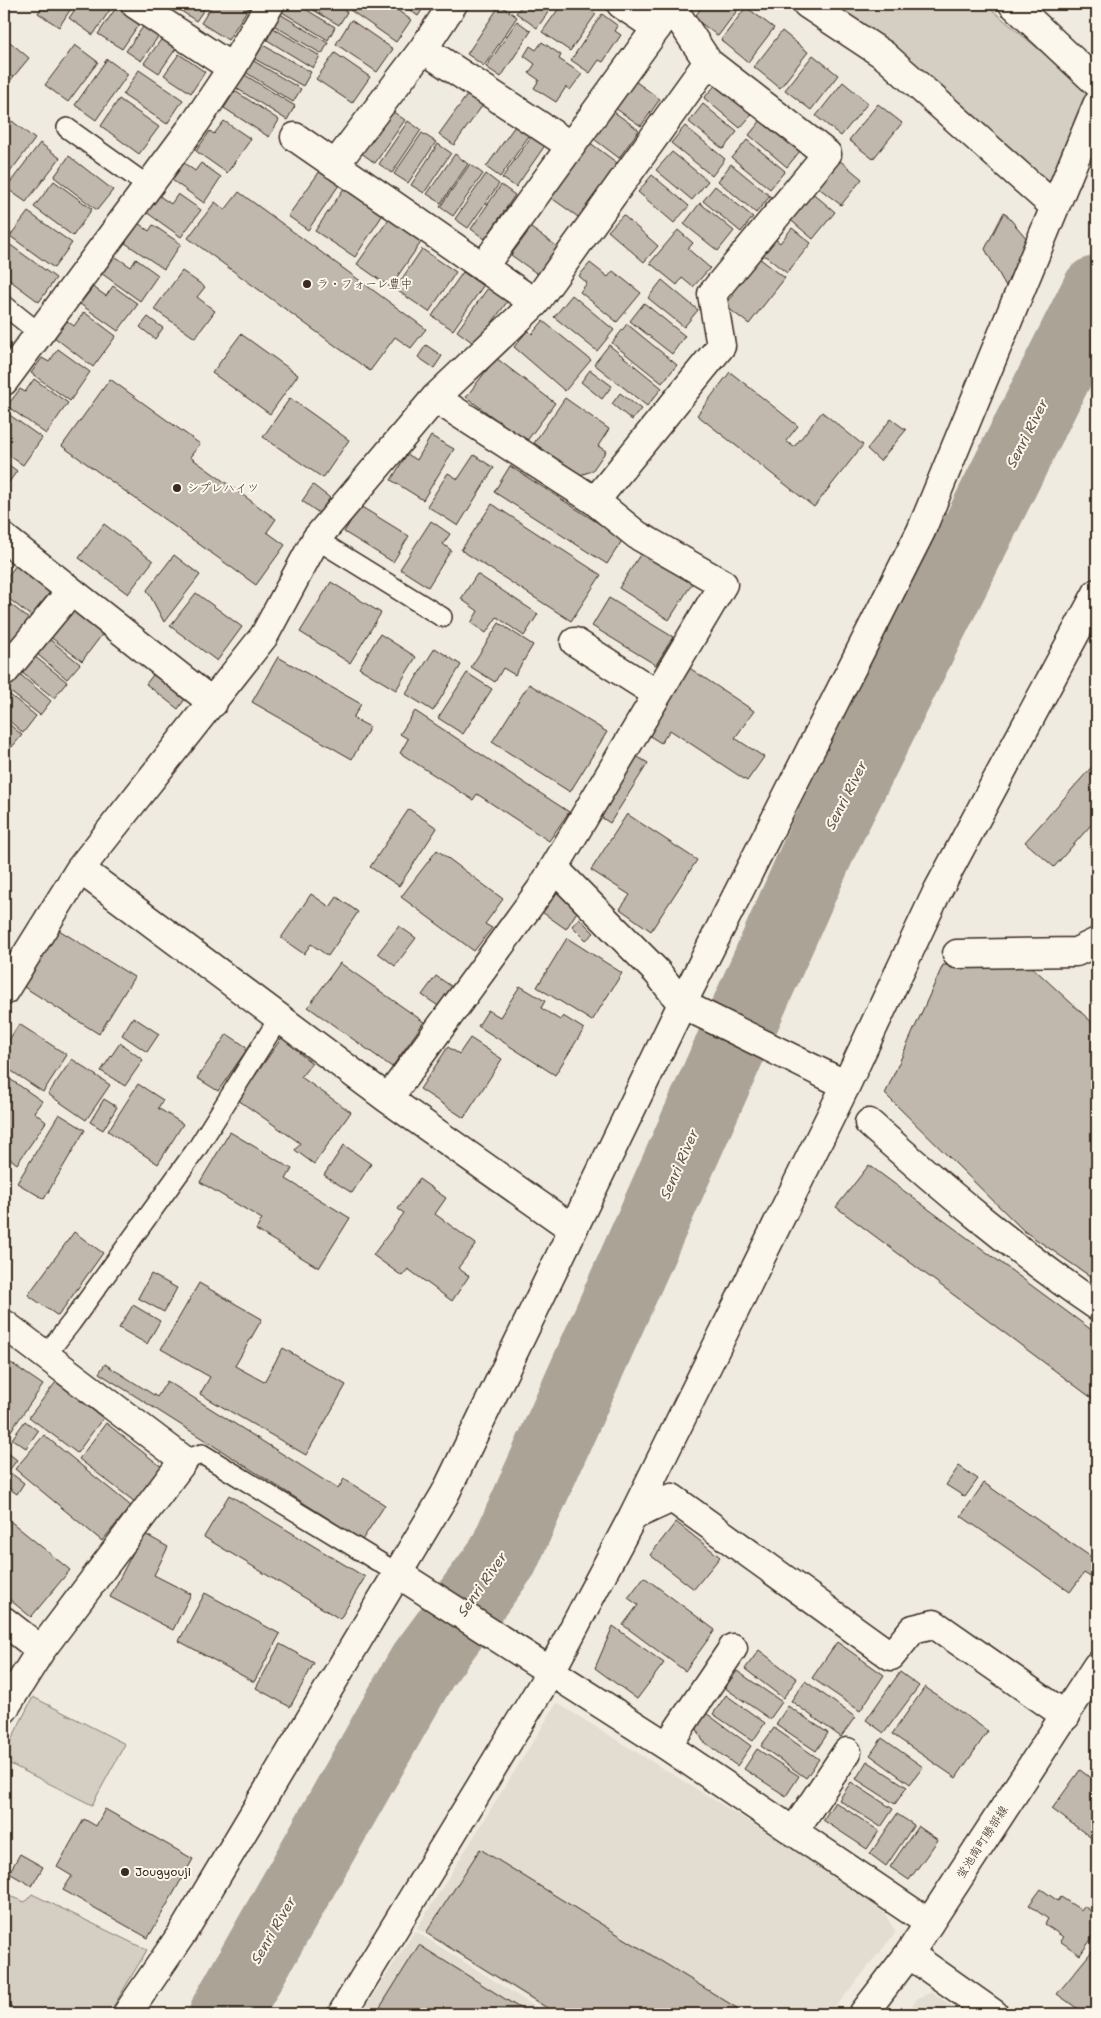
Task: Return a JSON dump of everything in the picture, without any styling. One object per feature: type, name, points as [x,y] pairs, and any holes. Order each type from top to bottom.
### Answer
[{"type":"street","points":[[135,4],[232,68]]},
{"type":"street","points":[[4,381],[196,122],[232,68],[270,4]]},
{"type":"street","points":[[335,165],[423,49],[454,4]]},
{"type":"street","points":[[595,501],[721,346],[712,294],[827,154],[708,62],[668,13],[620,4]]},
{"type":"street","points":[[807,4],[884,55],[1055,207]]},
{"type":"street","points":[[1013,4],[1097,83]]},
{"type":"street","points":[[483,267],[668,13]]},
{"type":"street","points":[[423,49],[571,146]]},
{"type":"street","points":[[4,991],[80,869],[264,636],[316,539],[435,398],[535,303],[708,62]]},
{"type":"street","points":[[127,2014],[183,1932],[445,1494],[682,1004],[920,531],[1097,106]]},
{"type":"street","points":[[295,137],[535,303]]},
{"type":"street","points":[[388,1099],[542,888],[723,584],[637,535],[595,501],[435,398]]},
{"type":"street","points":[[4,538],[213,703]]},
{"type":"street","points":[[4,672],[71,591]]},
{"type":"street","points":[[342,2014],[551,1671],[633,1516],[846,1085],[938,890],[1097,593]]},
{"type":"street","points":[[575,642],[657,694]]},
{"type":"street","points":[[554,868],[657,972],[682,1004],[846,1085]]},
{"type":"street","points":[[80,869],[388,1099],[573,1229]]},
{"type":"street","points":[[957,954],[1076,952],[1097,942]]},
{"type":"street","points":[[869,1123],[957,1200],[1050,1274],[1097,1306]]},
{"type":"street","points":[[4,1324],[184,1460],[42,1650],[4,1709]]},
{"type":"street","points":[[633,1516],[672,1498],[891,1656],[914,1629],[934,1624],[1066,1716]]},
{"type":"street","points":[[397,1573],[667,1746],[929,1923]]},
{"type":"street","points":[[4,1621],[42,1650]]},
{"type":"street","points":[[667,1746],[733,1648]]},
{"type":"street","name":"蛍池南町勝部線","points":[[863,2014],[909,1954],[1097,1666]]},
{"type":"street","points":[[794,1831],[847,1752]]},
{"type":"street","points":[[909,1954],[994,2014]]},
{"type":"lane","points":[[67,128],[148,186]]},
{"type":"lane","points":[[4,305],[40,333]]},
{"type":"lane","points":[[316,539],[442,617]]},
{"type":"lane","points":[[45,1356],[71,1323],[198,1146],[279,1018]]},
{"type":"lane","points":[[184,1460],[202,1454],[397,1573]]},
{"type":"shaded area","points":[[826,4],[985,4],[1091,93],[1052,190]]},
{"type":"shaded area","points":[[33,1697],[125,1744],[92,1805],[4,1761],[4,1754]]},
{"type":"shaded area","points":[[557,1703],[876,1900],[896,1932],[830,2014],[553,2014],[417,1928]]},
{"type":"shaded area","points":[[4,1894],[25,1902],[32,1894],[147,1950],[109,2014],[4,2014]]},
{"type":"shaded area","points":[[415,1931],[547,2014],[361,2014]]},
{"type":"shaded area","points":[[932,1992],[963,2014],[906,2014],[918,1998]]},
{"type":"building","points":[[44,4],[74,4],[59,27],[38,13]]},
{"type":"building","points":[[79,4],[114,4],[93,35],[69,18]]},
{"type":"building","points":[[171,4],[208,4],[196,21]]},
{"type":"building","points":[[213,4],[251,4],[228,40],[201,23]]},
{"type":"building","points":[[286,4],[297,4],[335,27],[328,40],[282,12]]},
{"type":"building","points":[[303,4],[333,4],[347,12],[339,25]]},
{"type":"building","points":[[355,4],[389,4],[411,20],[396,42],[350,10]]},
{"type":"building","points":[[401,4],[426,4],[418,16]]},
{"type":"building","points":[[523,4],[554,4],[537,28],[516,13]]},
{"type":"building","points":[[562,4],[582,4],[596,14],[570,51],[542,32]]},
{"type":"building","points":[[704,4],[742,4],[718,36],[694,18]]},
{"type":"building","points":[[118,5],[141,21],[122,49],[98,34]]},
{"type":"building","points":[[500,5],[517,17],[484,66],[467,54]]},
{"type":"building","points":[[746,7],[774,28],[748,62],[721,40]]},
{"type":"building","points":[[280,14],[328,43],[322,54],[273,25]]},
{"type":"building","points":[[602,14],[618,26],[615,31],[621,35],[603,62],[599,60],[590,73],[571,60]]},
{"type":"building","points":[[351,20],[393,49],[377,72],[336,44]]},
{"type":"building","points":[[517,21],[531,31],[501,77],[486,67]]},
{"type":"building","points":[[145,24],[160,34],[141,61],[126,51]]},
{"type":"building","points":[[273,28],[320,56],[313,68],[267,40]]},
{"type":"building","points":[[782,31],[808,52],[780,88],[754,67]]},
{"type":"building","points":[[4,37],[29,58],[4,88]]},
{"type":"building","points":[[163,37],[177,47],[159,73],[144,63]]},
{"type":"building","points":[[542,42],[561,55],[559,59],[582,74],[570,90],[566,87],[556,102],[534,88],[539,80],[529,73],[535,64],[524,56],[530,46],[536,50]]},
{"type":"building","points":[[261,44],[311,72],[303,86],[253,58]]},
{"type":"building","points":[[75,45],[98,62],[68,102],[45,85]]},
{"type":"building","points":[[335,53],[370,77],[352,103],[316,79]]},
{"type":"building","points":[[179,54],[205,72],[191,93],[164,75]]},
{"type":"building","points":[[813,55],[838,75],[811,110],[785,90]]},
{"type":"building","points":[[107,59],[128,74],[96,120],[75,105]]},
{"type":"building","points":[[252,60],[301,89],[293,102],[245,72]]},
{"type":"building","points":[[139,70],[183,100],[167,124],[123,95]]},
{"type":"building","points":[[245,75],[295,106],[287,120],[236,88]]},
{"type":"building","points":[[632,79],[660,99],[641,126],[612,106]]},
{"type":"building","points":[[719,81],[755,111],[740,128],[704,98]]},
{"type":"building","points":[[843,82],[868,103],[841,136],[816,116]]},
{"type":"building","points":[[235,91],[279,120],[269,137],[224,108]]},
{"type":"building","points":[[470,91],[485,102],[454,145],[439,134]]},
{"type":"building","points":[[119,99],[159,127],[139,154],[101,126]]},
{"type":"building","points":[[703,104],[737,132],[723,149],[689,122]]},
{"type":"building","points":[[878,104],[902,123],[873,159],[849,140]]},
{"type":"building","points":[[389,109],[405,120],[375,163],[360,152]]},
{"type":"building","points":[[610,109],[639,130],[619,158],[590,136]]},
{"type":"building","points":[[762,119],[800,151],[787,167],[749,135]]},
{"type":"building","points":[[12,121],[35,139],[4,180],[4,131]]},
{"type":"building","points":[[224,121],[251,139],[227,173],[196,151],[210,131],[214,134]]},
{"type":"building","points":[[408,121],[421,130],[392,173],[379,164]]},
{"type":"building","points":[[517,123],[531,133],[500,177],[486,167]]},
{"type":"building","points":[[685,126],[725,159],[712,176],[671,143]]},
{"type":"building","points":[[422,133],[436,142],[408,183],[394,174]]},
{"type":"building","points":[[533,134],[546,144],[516,187],[502,178]]},
{"type":"building","points":[[747,140],[785,171],[770,189],[732,158]]},
{"type":"building","points":[[589,142],[620,165],[581,219],[550,197]]},
{"type":"building","points":[[40,143],[60,158],[26,202],[6,188]]},
{"type":"building","points":[[438,144],[451,153],[424,193],[411,185]]},
{"type":"building","points":[[672,152],[708,181],[692,200],[656,170]]},
{"type":"building","points":[[455,154],[468,164],[441,203],[427,194]]},
{"type":"building","points":[[69,156],[113,190],[97,210],[54,177]]},
{"type":"building","points":[[838,159],[862,179],[841,205],[816,186]]},
{"type":"building","points":[[184,163],[195,171],[201,163],[221,177],[204,203],[172,180]]},
{"type":"building","points":[[470,164],[483,174],[453,216],[440,207]]},
{"type":"building","points":[[731,164],[770,196],[756,213],[718,181]]},
{"type":"building","points":[[320,171],[339,185],[308,230],[288,216]]},
{"type":"building","points":[[486,174],[499,184],[468,228],[455,219]]},
{"type":"building","points":[[652,175],[689,206],[674,223],[638,192]]},
{"type":"building","points":[[54,181],[92,209],[73,236],[34,207]]},
{"type":"building","points":[[501,185],[515,195],[485,239],[471,229]]},
{"type":"building","points":[[715,186],[753,217],[741,232],[703,201]]},
{"type":"building","points":[[345,187],[384,213],[355,257],[315,231]]},
{"type":"building","points":[[809,190],[835,212],[813,239],[787,217]]},
{"type":"building","name":"ラ・フォーレ豊中","points":[[239,192],[426,329],[411,348],[395,337],[370,371],[188,238],[215,202],[225,210]]},
{"type":"building","points":[[178,194],[201,210],[181,237],[146,212],[158,195],[171,204]]},
{"type":"building","points":[[700,203],[734,231],[718,251],[684,224]]},
{"type":"building","points":[[28,212],[72,243],[54,268],[10,236]]},
{"type":"building","points":[[1004,212],[1028,240],[1007,288],[985,249]]},
{"type":"building","points":[[623,215],[658,246],[644,262],[608,231]]},
{"type":"building","points":[[391,216],[424,238],[390,287],[357,264]]},
{"type":"building","points":[[138,223],[149,231],[153,225],[181,244],[164,269],[125,243]]},
{"type":"building","points":[[531,228],[558,247],[539,275],[511,255]]},
{"type":"building","points":[[792,228],[811,243],[787,273],[760,252],[772,236],[780,243]]},
{"type":"building","points":[[678,230],[693,243],[688,249],[710,268],[693,287],[682,278],[677,285],[650,263]]},
{"type":"building","points":[[5,241],[56,278],[39,302],[4,276]]},
{"type":"building","points":[[422,249],[456,272],[429,312],[395,289]]},
{"type":"building","points":[[113,255],[131,267],[136,259],[158,275],[140,301],[101,273]]},
{"type":"building","points":[[759,258],[785,278],[749,324],[724,305],[733,295],[727,291],[744,270],[748,273]]},
{"type":"building","points":[[590,263],[608,277],[613,271],[641,293],[617,322],[580,292],[587,283],[579,276]]},
{"type":"building","points":[[182,271],[205,287],[197,297],[215,311],[195,338],[154,309]]},
{"type":"building","points":[[463,272],[483,286],[453,330],[432,316]]},
{"type":"building","points":[[662,280],[698,310],[684,327],[648,298]]},
{"type":"building","points":[[113,286],[138,304],[118,331],[80,304],[93,287],[106,296]]},
{"type":"building","points":[[488,288],[507,302],[476,345],[457,331]]},
{"type":"building","points":[[572,295],[614,330],[597,351],[554,317]]},
{"type":"building","points":[[644,303],[685,336],[672,354],[630,321]]},
{"type":"building","points":[[84,312],[116,336],[93,367],[54,337],[67,321],[74,326]]},
{"type":"building","points":[[148,317],[163,328],[155,339],[140,327]]},
{"type":"building","points":[[543,321],[591,360],[565,391],[514,347],[528,330],[532,334]]},
{"type":"building","points":[[627,324],[677,365],[662,383],[612,343]]},
{"type":"building","points":[[241,334],[298,375],[270,414],[212,373]]},
{"type":"building","points":[[426,345],[442,356],[434,368],[418,357]]},
{"type":"building","points":[[609,345],[662,388],[647,406],[594,364]]},
{"type":"building","points":[[58,349],[90,372],[70,401],[31,373],[42,358],[49,362]]},
{"type":"building","points":[[496,358],[555,403],[526,442],[466,397]]},
{"type":"building","points":[[590,370],[612,386],[602,399],[581,382]]},
{"type":"building","points":[[730,372],[798,426],[786,441],[794,447],[822,412],[863,445],[814,507],[697,415]]},
{"type":"building","points":[[34,379],[68,403],[46,434],[7,406],[20,389],[25,392]]},
{"type":"building","name":"シプレハイツ","points":[[110,379],[200,444],[190,457],[276,519],[267,532],[285,545],[256,585],[62,446]]},
{"type":"building","points":[[620,393],[641,409],[632,420],[612,404]]},
{"type":"building","points":[[290,398],[349,440],[323,478],[263,437]]},
{"type":"building","points":[[565,398],[609,429],[598,446],[606,451],[592,471],[580,475],[534,443]]},
{"type":"building","points":[[4,411],[42,438],[23,465],[4,452]]},
{"type":"building","points":[[891,419],[906,430],[880,461],[867,449]]},
{"type":"building","points":[[431,436],[454,449],[423,500],[391,480],[407,454],[417,460]]},
{"type":"building","points":[[474,455],[494,468],[458,526],[427,506],[448,473],[458,479]]},
{"type":"building","points":[[4,461],[17,471],[4,489]]},
{"type":"building","points":[[510,466],[623,539],[607,564],[494,492]]},
{"type":"building","points":[[313,485],[330,498],[319,513],[302,501]]},
{"type":"building","points":[[492,504],[601,575],[571,621],[461,550]]},
{"type":"building","points":[[360,506],[409,536],[393,562],[344,532]]},
{"type":"building","points":[[431,521],[450,534],[443,544],[451,550],[428,587],[400,569]]},
{"type":"building","points":[[104,524],[153,561],[128,594],[79,558]]},
{"type":"building","points":[[643,550],[693,582],[669,620],[619,588]]},
{"type":"building","points":[[174,555],[200,575],[164,622],[147,590]]},
{"type":"building","points":[[17,564],[51,591],[31,616],[4,595],[4,581]]},
{"type":"building","points":[[477,574],[538,614],[524,636],[497,617],[486,633],[471,623],[478,611],[461,599]]},
{"type":"building","points":[[331,582],[381,613],[350,663],[300,632]]},
{"type":"building","points":[[196,593],[242,627],[217,661],[170,626]]},
{"type":"building","points":[[609,598],[673,637],[656,665],[592,626]]},
{"type":"building","points":[[4,599],[29,619],[5,649],[4,647]]},
{"type":"building","points":[[73,609],[104,632],[82,661],[45,633]]},
{"type":"building","points":[[499,623],[533,645],[515,675],[503,668],[495,682],[471,667]]},
{"type":"building","points":[[43,634],[80,664],[67,679],[31,649]]},
{"type":"building","points":[[380,634],[416,657],[396,690],[359,668]]},
{"type":"building","points":[[435,648],[461,665],[433,711],[406,694]]},
{"type":"building","points":[[29,652],[67,682],[54,698],[16,668]]},
{"type":"building","points":[[278,657],[361,704],[353,718],[370,727],[352,759],[252,702]]},
{"type":"building","points":[[688,667],[754,711],[735,738],[764,757],[747,781],[670,730],[661,743],[645,733]]},
{"type":"building","points":[[15,670],[51,701],[40,715],[4,687],[4,684]]},
{"type":"building","points":[[156,671],[187,696],[178,709],[146,684]]},
{"type":"building","points":[[467,673],[492,689],[463,734],[438,718]]},
{"type":"building","points":[[529,684],[607,732],[570,792],[492,742]]},
{"type":"building","points":[[4,690],[36,716],[23,733],[4,716]]},
{"type":"building","points":[[415,711],[569,812],[549,841],[477,794],[473,800],[400,753],[408,739],[400,734]]},
{"type":"building","points":[[4,720],[22,735],[12,747],[4,740]]},
{"type":"building","points":[[631,753],[648,763],[610,823],[593,812]]},
{"type":"building","points":[[1097,761],[1097,818],[1054,867],[1025,842]]},
{"type":"building","points":[[409,809],[437,828],[399,886],[370,867]]},
{"type":"building","points":[[627,814],[697,860],[651,931],[620,909],[630,895],[591,870]]},
{"type":"building","points":[[437,850],[503,899],[485,924],[492,928],[474,951],[401,897]]},
{"type":"building","points":[[554,886],[582,904],[566,929],[539,910]]},
{"type":"building","points":[[311,894],[330,907],[337,897],[358,912],[328,956],[311,944],[304,954],[281,938]]},
{"type":"building","points":[[579,918],[594,933],[586,940],[572,926]]},
{"type":"building","points":[[399,926],[416,938],[395,966],[378,953]]},
{"type":"building","points":[[59,930],[134,977],[99,1034],[24,987]]},
{"type":"building","points":[[567,938],[622,973],[592,1021],[537,987]]},
{"type":"building","points":[[340,963],[424,1022],[392,1067],[308,1007]]},
{"type":"building","points":[[943,965],[1030,965],[1097,1027],[1097,1281],[1024,1231],[885,1094]]},
{"type":"building","points":[[436,976],[454,988],[440,1007],[422,995]]},
{"type":"building","points":[[520,986],[545,1001],[541,1008],[560,1020],[563,1016],[584,1029],[555,1075],[478,1026],[488,1010],[500,1017]]},
{"type":"building","points":[[133,1017],[159,1034],[147,1052],[122,1035]]},
{"type":"building","points":[[19,1024],[67,1055],[43,1092],[4,1066],[4,1048]]},
{"type":"building","points":[[285,1033],[304,1046],[299,1053],[312,1063],[301,1077],[351,1112],[314,1164],[295,1150],[300,1143],[238,1100]]},
{"type":"building","points":[[227,1034],[248,1048],[218,1091],[197,1078]]},
{"type":"building","points":[[470,1038],[502,1059],[464,1118],[420,1089],[448,1047],[459,1054]]},
{"type":"building","points":[[120,1043],[143,1060],[125,1086],[101,1071]]},
{"type":"building","points":[[72,1059],[110,1085],[86,1120],[48,1094]]},
{"type":"building","points":[[4,1075],[42,1101],[34,1112],[46,1122],[17,1164],[4,1154]]},
{"type":"building","points":[[138,1084],[163,1100],[158,1108],[183,1124],[158,1164],[108,1131]]},
{"type":"building","points":[[104,1099],[117,1107],[103,1130],[90,1122]]},
{"type":"building","points":[[59,1114],[85,1130],[44,1199],[17,1183]]},
{"type":"building","points":[[230,1132],[292,1169],[286,1179],[350,1218],[319,1268],[256,1230],[262,1219],[200,1182]]},
{"type":"building","points":[[344,1145],[371,1164],[352,1193],[324,1175]]},
{"type":"building","points":[[869,1165],[1097,1334],[1097,1402],[836,1207]]},
{"type":"building","points":[[419,1179],[446,1198],[435,1214],[476,1244],[458,1268],[469,1276],[452,1301],[408,1269],[402,1276],[373,1255],[404,1213],[398,1209]]},
{"type":"building","points":[[74,1232],[103,1253],[58,1316],[28,1295]]},
{"type":"building","points":[[151,1274],[177,1288],[164,1312],[138,1298]]},
{"type":"building","points":[[199,1283],[262,1319],[235,1366],[264,1382],[283,1348],[346,1385],[306,1455],[200,1394],[210,1377],[161,1349]]},
{"type":"building","points":[[133,1305],[160,1321],[147,1344],[119,1328]]},
{"type":"building","points":[[8,1361],[43,1385],[8,1435],[4,1432],[4,1367]]},
{"type":"building","points":[[105,1364],[157,1397],[167,1381],[338,1489],[344,1479],[385,1505],[362,1540],[99,1373]]},
{"type":"building","points":[[56,1382],[103,1418],[77,1453],[29,1417]]},
{"type":"building","points":[[25,1421],[38,1431],[26,1448],[12,1439]]},
{"type":"building","points":[[106,1423],[163,1468],[135,1502],[79,1459]]},
{"type":"building","points":[[44,1435],[131,1506],[102,1541],[15,1469]]},
{"type":"building","points":[[4,1450],[17,1460],[4,1477]]},
{"type":"building","points":[[959,1466],[978,1479],[965,1497],[946,1485]]},
{"type":"building","points":[[12,1474],[24,1483],[17,1494],[4,1485]]},
{"type":"building","points":[[984,1483],[1097,1561],[1097,1570],[1092,1578],[1084,1573],[1070,1592],[961,1516]]},
{"type":"building","points":[[229,1495],[365,1577],[340,1619],[204,1537]]},
{"type":"building","points":[[4,1516],[70,1570],[31,1617],[4,1595]]},
{"type":"building","points":[[676,1522],[720,1557],[694,1589],[650,1555]]},
{"type":"building","points":[[143,1533],[168,1547],[154,1575],[191,1594],[173,1630],[110,1597]]},
{"type":"building","points":[[644,1577],[715,1630],[685,1671],[623,1625],[638,1605],[628,1598]]},
{"type":"building","points":[[205,1593],[280,1634],[254,1682],[179,1641]]},
{"type":"building","points":[[613,1626],[664,1663],[637,1699],[595,1668]]},
{"type":"building","points":[[837,1642],[884,1675],[860,1711],[812,1678]]},
{"type":"building","points":[[280,1644],[314,1663],[290,1707],[256,1688]]},
{"type":"building","points":[[759,1650],[797,1679],[783,1698],[745,1669]]},
{"type":"building","points":[[737,1671],[782,1702],[770,1719],[725,1688]]},
{"type":"building","points":[[900,1672],[919,1686],[884,1733],[866,1720]]},
{"type":"building","points":[[805,1681],[855,1717],[841,1737],[791,1701]]},
{"type":"building","points":[[925,1687],[988,1731],[956,1778],[892,1734]]},
{"type":"building","points":[[726,1695],[765,1723],[753,1741],[713,1714]]},
{"type":"building","points":[[788,1706],[828,1733],[816,1751],[776,1724]]},
{"type":"building","points":[[706,1713],[751,1746],[737,1766],[703,1741],[696,1727]]},
{"type":"building","points":[[774,1728],[819,1759],[806,1778],[761,1746]]},
{"type":"building","points":[[882,1738],[923,1767],[910,1784],[870,1755]]},
{"type":"building","points":[[757,1749],[799,1776],[786,1796],[744,1769]]},
{"type":"building","points":[[867,1761],[907,1787],[895,1804],[856,1779]]},
{"type":"building","points":[[1080,1770],[1097,1783],[1097,1842],[1052,1809]]},
{"type":"building","points":[[851,1782],[893,1809],[881,1827],[839,1800]]},
{"type":"building","points":[[835,1802],[879,1831],[867,1849],[823,1820]]},
{"type":"building","name":"Jougyouji","points":[[105,1809],[193,1859],[148,1938],[63,1890],[72,1876],[57,1867],[84,1819],[96,1826]]},
{"type":"building","points":[[897,1814],[914,1825],[886,1866],[870,1854]]},
{"type":"building","points":[[918,1826],[938,1840],[909,1880],[890,1867]]},
{"type":"building","points":[[480,1849],[740,2010],[737,2014],[557,2014],[426,1933]]},
{"type":"building","points":[[20,1854],[43,1867],[32,1886],[9,1873]]},
{"type":"building","points":[[1041,1889],[1058,1901],[1061,1897],[1081,1910],[1084,1906],[1097,1916],[1097,1931],[1080,1955],[1060,1941],[1063,1937],[1045,1924],[1048,1919],[1029,1905]]},
{"type":"building","points":[[419,1945],[529,2014],[376,2014]]},
{"type":"building","points":[[1097,1945],[1097,2014],[1085,2014],[1057,1994]]},
{"type":"waterway","name":"Senri River","points":[[225,2014],[422,1667],[503,1557],[823,840],[1097,292]]},
{"type":"place","name":"ラ・フォーレ豊中","points":[[307,284]]},
{"type":"place","name":"シプレハイツ","points":[[177,488]]},
{"type":"place","name":"Jougyouji","points":[[125,1872]]}]
